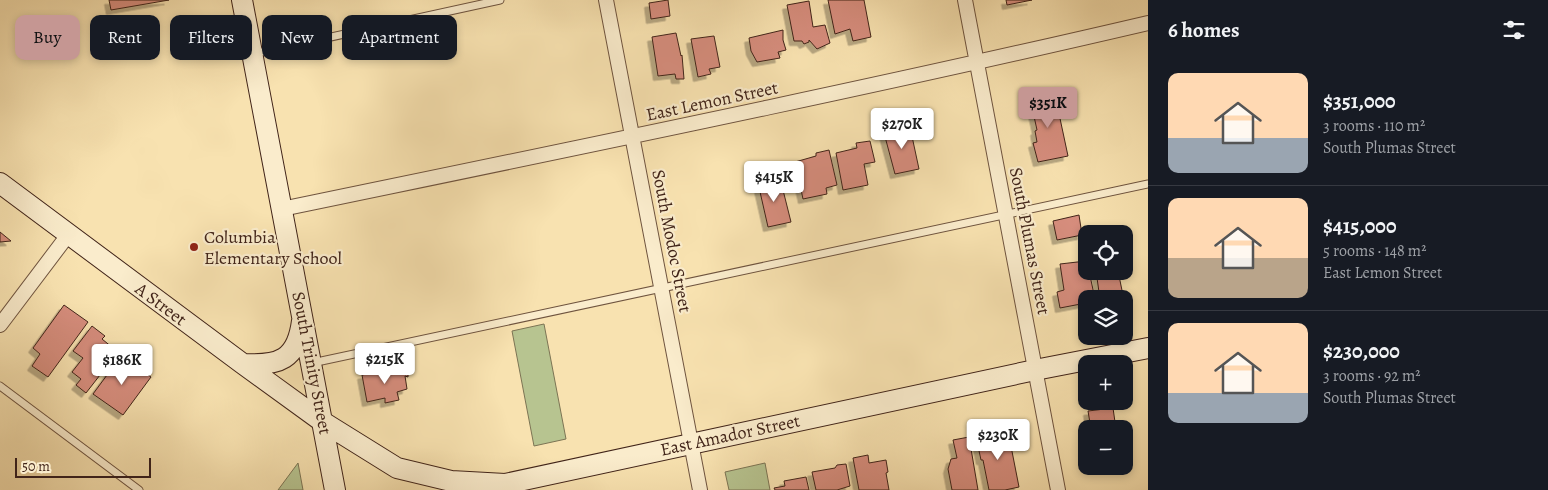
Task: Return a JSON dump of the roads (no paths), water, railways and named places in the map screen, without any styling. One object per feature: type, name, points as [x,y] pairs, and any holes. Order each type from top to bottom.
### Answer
[{"type":"main road","name":"South Trinity Street","points":[[242,0],[245,15]]},
{"type":"main road","name":"South Trinity Street","points":[[252,54],[335,490]]},
{"type":"main road","name":"A Street","points":[[0,183],[242,364],[323,422]]},
{"type":"main road","points":[[242,364],[265,365],[283,358],[300,338],[303,316]]},
{"type":"main road","name":"East Amador Street","points":[[323,422],[397,468],[452,481],[500,487],[691,443],[1148,348]]},
{"type":"street","name":"South Modoc Street","points":[[606,0],[700,490]]},
{"type":"street","name":"South Plumas Street","points":[[965,0],[1058,490]]},
{"type":"street","name":"East Lemon Street","points":[[282,209],[977,63],[1148,23]]},
{"type":"street","points":[[0,325],[68,235]]},
{"type":"lane","points":[[252,54],[500,0]]},
{"type":"lane","points":[[312,363],[1006,216],[1148,184]]},
{"type":"lane","points":[[0,386],[139,490]]},
{"type":"place","name":"Columbia Elementary School","points":[[194,247]]}]
